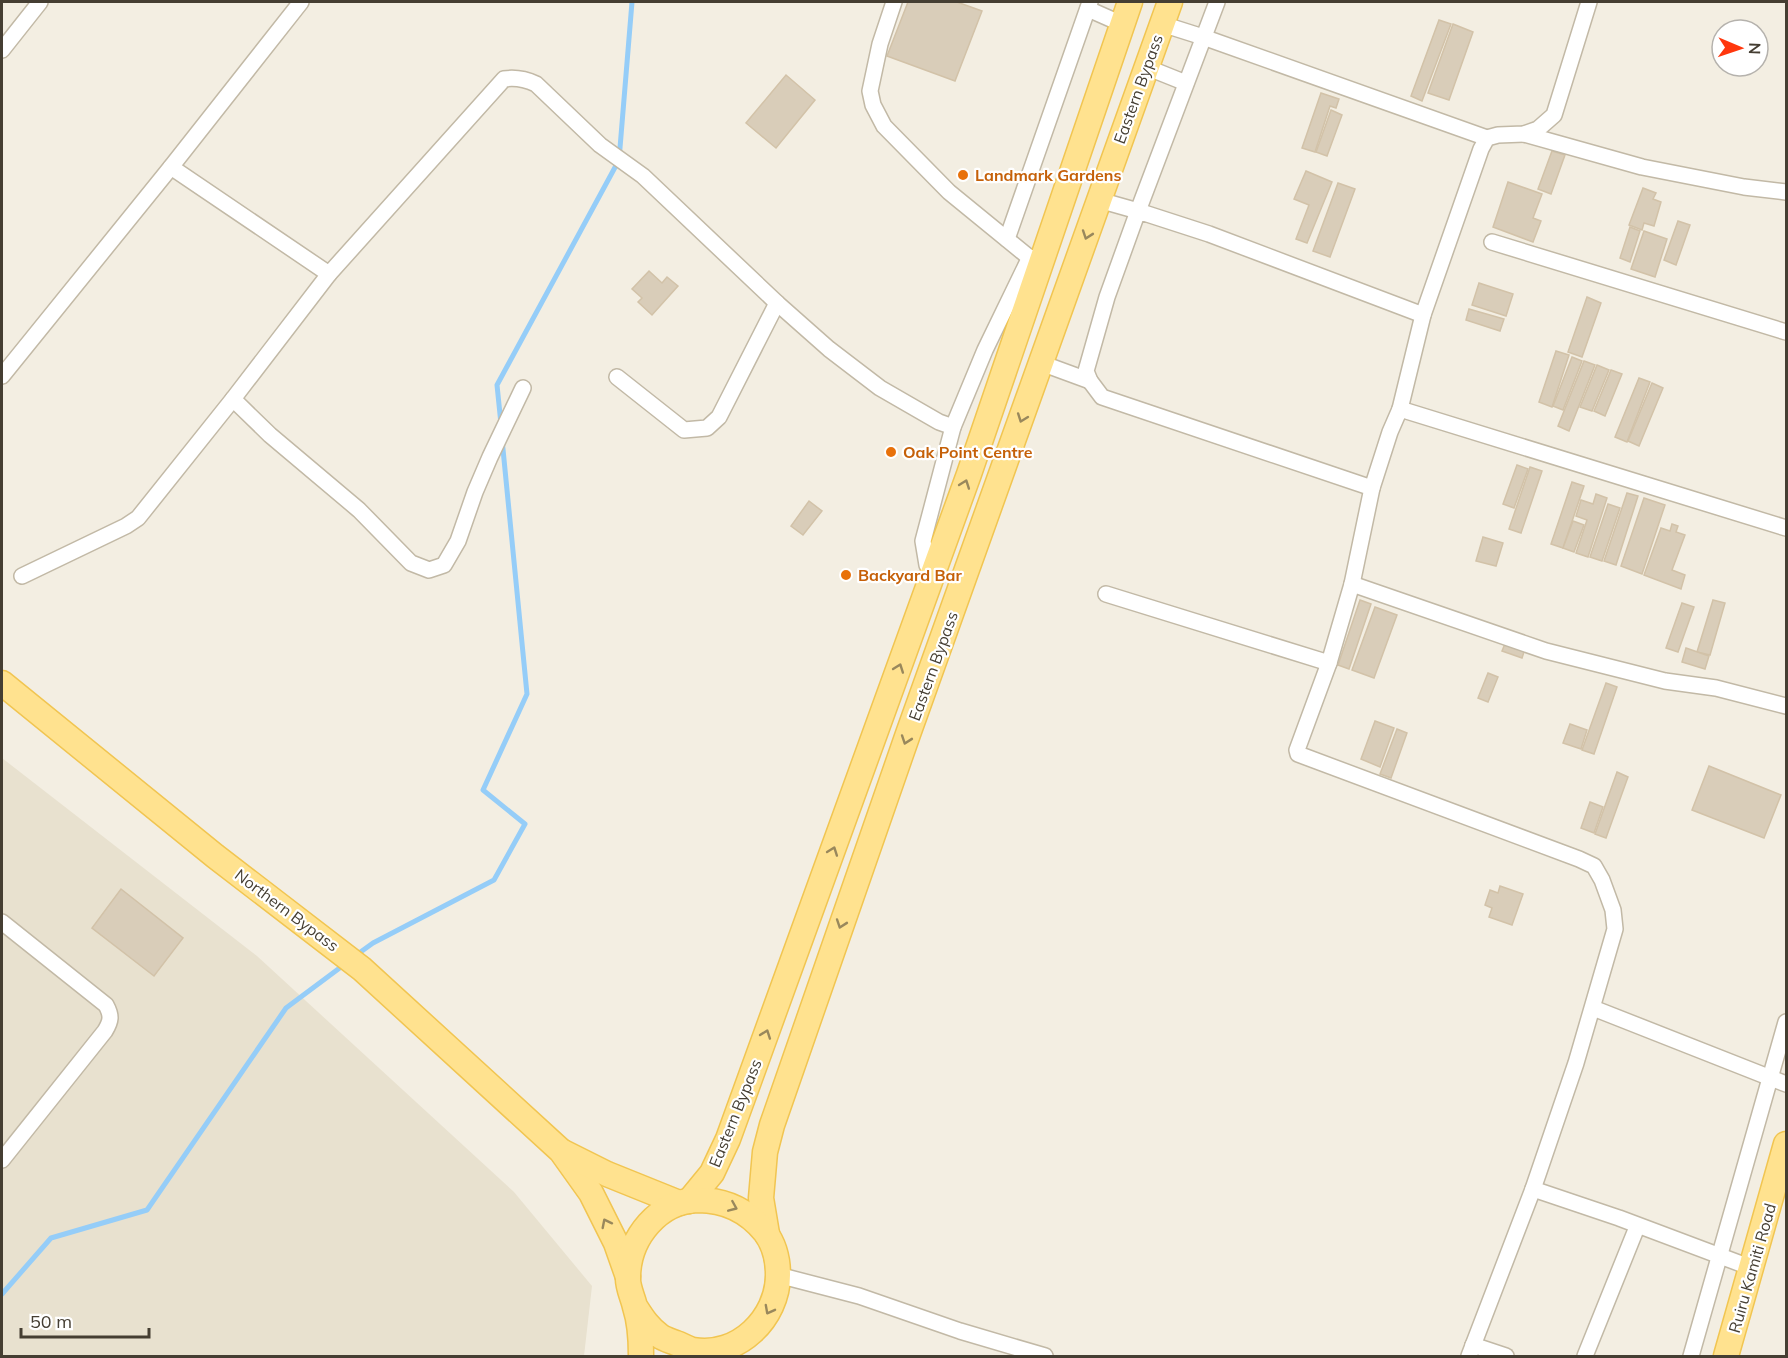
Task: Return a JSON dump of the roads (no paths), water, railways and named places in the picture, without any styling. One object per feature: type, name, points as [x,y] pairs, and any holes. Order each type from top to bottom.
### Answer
[{"type":"main road","name":"Eastern Bypass","points":[[767,1234],[761,1198],[765,1152],[772,1125],[908,734],[1170,2]]},
{"type":"main road","name":"Eastern Bypass","points":[[684,1202],[712,1173],[728,1139],[932,575],[1035,261],[1126,13]]},
{"type":"main road","name":"Northern Bypass","points":[[2,683],[215,856],[334,945],[561,1151]]},
{"type":"main road","name":"Ruiru Kamiti Road","points":[[1726,1356],[1786,1144]]},
{"type":"main road","points":[[561,1151],[607,1174],[684,1202]]},
{"type":"main road","points":[[561,1151],[591,1193],[616,1243],[628,1277]]},
{"type":"main road","name":"Eastern Bypass","points":[[636,1308],[647,1325],[661,1337],[693,1350],[722,1352],[756,1329],[767,1316],[774,1300],[778,1275],[775,1250],[767,1234],[752,1217],[733,1206],[712,1200],[684,1202],[658,1214],[641,1232],[631,1253],[628,1277],[636,1308],[641,1356]]},
{"type":"street","points":[[2,50],[40,2]]},
{"type":"street","points":[[2,376],[301,2]]},
{"type":"street","points":[[894,2],[880,44],[870,91],[873,105],[884,126],[949,192],[1035,261],[985,350],[953,427],[923,541],[927,565],[932,575]]},
{"type":"street","points":[[1217,2],[1107,297],[1086,371],[1090,381],[1102,397],[1372,488]]},
{"type":"street","points":[[1162,24],[1487,138],[1498,135],[1524,134],[1538,129],[1554,115],[1589,2]]},
{"type":"street","points":[[1007,238],[1089,5],[1126,13]]},
{"type":"street","points":[[1146,67],[1186,83]]},
{"type":"street","points":[[22,576],[138,518],[329,274],[499,84],[504,79],[514,77],[536,84],[600,145],[643,176],[829,349],[880,388],[932,418],[953,427]]},
{"type":"street","points":[[1524,134],[1642,167],[1744,187],[1786,192]]},
{"type":"street","points":[[1487,138],[1423,315],[1400,409],[1372,488],[1352,584],[1329,663],[1297,750],[1298,754],[1593,866],[1602,880],[1613,910],[1615,929],[1593,1008],[1533,1189],[1471,1351],[1506,1356]]},
{"type":"street","points":[[171,167],[329,274]]},
{"type":"street","points":[[1099,200],[1209,234],[1423,315]]},
{"type":"street","points":[[1492,242],[1786,332]]},
{"type":"street","points":[[616,377],[684,430],[707,428],[719,417],[777,303]]},
{"type":"street","points":[[1041,363],[1090,381]]},
{"type":"street","points":[[233,399],[270,435],[359,510],[411,563],[429,570],[444,566],[458,541],[486,465],[524,388]]},
{"type":"street","points":[[1400,409],[1786,528]]},
{"type":"street","points":[[1352,584],[1546,651],[1665,681],[1716,688],[1786,706]]},
{"type":"street","points":[[1106,594],[1329,663]]},
{"type":"street","points":[[2,922],[106,1005],[111,1021],[2,1160]]},
{"type":"street","points":[[1593,1008],[1786,1084]]},
{"type":"street","points":[[1690,1356],[1786,1022]]},
{"type":"street","points":[[1533,1189],[1752,1268]]},
{"type":"street","points":[[1585,1356],[1637,1227]]},
{"type":"street","points":[[778,1275],[860,1296],[960,1331],[1045,1356]]},
{"type":"waterway","points":[[501,424],[497,385],[619,160],[632,2]]},
{"type":"waterway","points":[[355,956],[373,943],[494,880],[525,824],[483,790],[527,694],[502,439]]},
{"type":"waterway","points":[[2,1294],[51,1238],[147,1210],[286,1008],[345,964]]},
{"type":"place","name":"Landmark Gardens","points":[[963,175]]},
{"type":"place","name":"Oak Point Centre","points":[[891,452]]},
{"type":"place","name":"Backyard Bar","points":[[846,575]]}]
